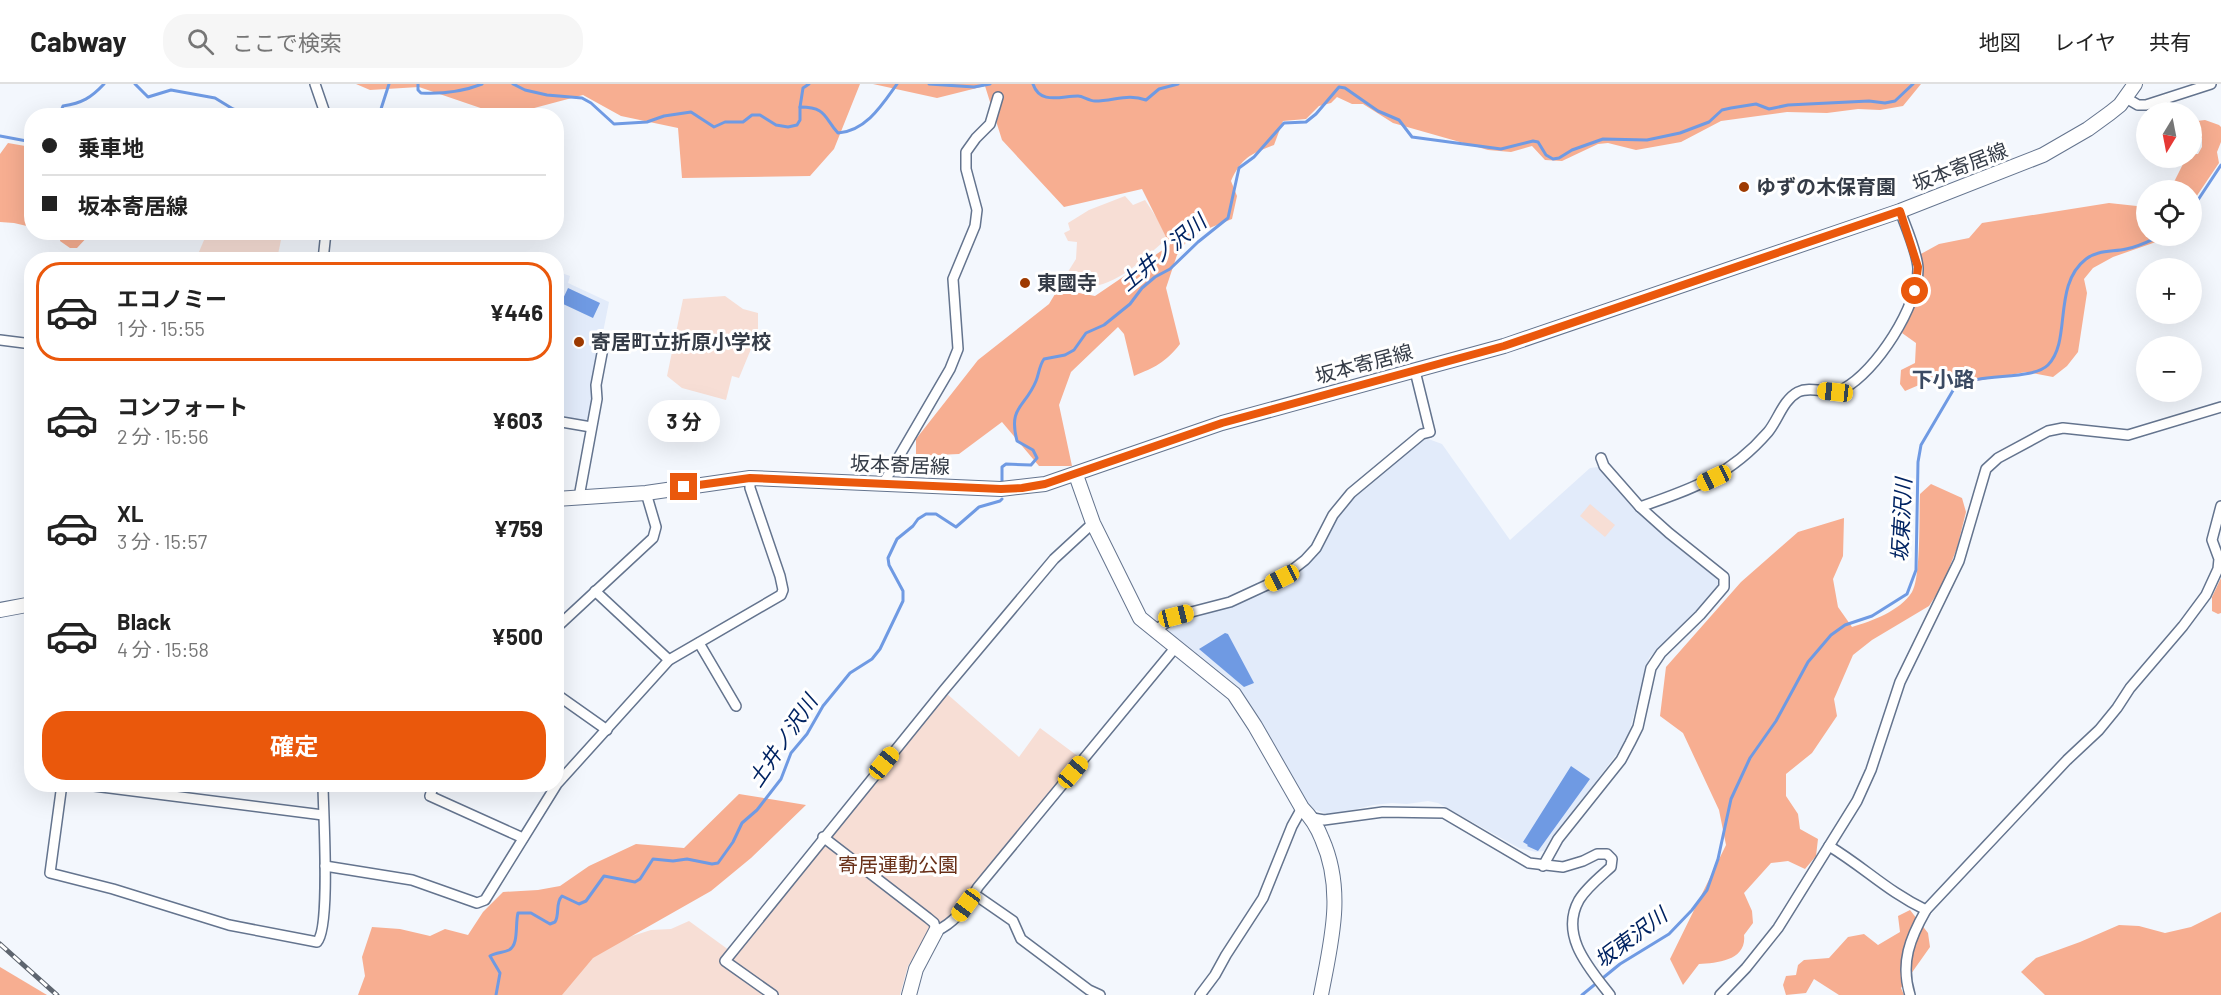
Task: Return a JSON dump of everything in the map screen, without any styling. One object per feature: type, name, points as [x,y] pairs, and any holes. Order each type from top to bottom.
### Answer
[{"type":"main road","name":"坂本寄居線","points":[[564,498],[646,493],[750,478],[1022,488],[1045,484],[1222,423],[1504,346],[1900,211],[2043,155],[2088,129],[2110,113],[2126,98],[2135,84]]},
{"type":"main road","points":[[1076,475],[1093,523],[1129,600],[1140,618],[1234,694],[1256,726],[1302,808],[1313,818],[1329,854],[1335,883],[1336,903],[1321,995]]},
{"type":"main road","points":[[0,610],[24,605]]},
{"type":"main road","points":[[909,995],[916,969],[936,931]]},
{"type":"street","points":[[315,84],[323,108]]},
{"type":"street","points":[[2126,98],[2138,105],[2146,105],[2211,84]]},
{"type":"street","points":[[883,484],[951,369],[958,349],[953,279],[975,226],[977,210],[966,169],[966,152],[990,124],[998,97]]},
{"type":"street","points":[[1640,507],[1691,489],[1714,478],[1740,458],[1768,431],[1784,406],[1798,392],[1815,390],[1835,392],[1843,389],[1876,360],[1890,342],[1915,291],[1918,267],[1900,211]]},
{"type":"street","points":[[0,340],[24,343]]},
{"type":"street","points":[[579,497],[597,399],[596,385],[604,343]]},
{"type":"street","points":[[1154,631],[1176,616],[1230,602],[1257,590],[1282,578],[1305,560],[1316,548],[1333,515],[1351,493],[1422,434],[1430,432],[1415,371]]},
{"type":"street","points":[[1720,995],[1746,968],[1778,928],[1860,794],[1871,770],[1900,682],[1956,570],[1986,469],[1998,458],[2048,431],[2063,428],[2128,435],[2221,407]]},
{"type":"street","points":[[564,422],[591,427]]},
{"type":"street","points":[[1544,866],[1558,839],[1621,760],[1638,727],[1651,668],[1661,653],[1700,615],[1724,587],[1724,577],[1640,507],[1604,466],[1601,458]]},
{"type":"street","points":[[564,776],[669,660],[781,594],[783,590],[780,576],[750,488],[750,478]]},
{"type":"street","points":[[564,620],[653,538],[657,527],[646,493]]},
{"type":"street","points":[[1910,995],[1907,984],[1906,955],[1913,934],[1926,910],[2067,760],[2099,730],[2206,595],[2218,569],[2219,559],[2212,540],[2221,506]]},
{"type":"street","points":[[773,995],[725,961],[944,690],[1054,560],[1093,523]]},
{"type":"street","points":[[595,591],[669,660]]},
{"type":"street","points":[[699,643],[736,706]]},
{"type":"street","points":[[823,837],[928,918],[934,923],[936,931],[945,928],[959,915],[985,878],[1175,648]]},
{"type":"street","points":[[564,699],[607,730]]},
{"type":"street","points":[[61,792],[50,873],[229,925],[317,942],[322,937],[324,910],[323,792]]},
{"type":"street","points":[[141,792],[323,815]]},
{"type":"street","points":[[431,792],[430,796],[523,838]]},
{"type":"street","points":[[324,866],[412,880],[477,903],[485,900],[552,792]]},
{"type":"street","points":[[1200,995],[1215,975],[1263,897],[1292,826],[1302,808]]},
{"type":"street","points":[[1313,818],[1324,820],[1383,812],[1444,813],[1529,863],[1563,867],[1597,854],[1607,854],[1612,859],[1611,867],[1588,888],[1578,901],[1573,932],[1581,958],[1610,995]]},
{"type":"street","points":[[1829,846],[1849,858],[1875,880],[1902,898],[1926,910]]},
{"type":"street","points":[[974,894],[1013,921],[1021,939],[1089,990],[1100,995]]},
{"type":"shaded area","points":[[356,84],[860,84],[834,149],[810,176],[682,178],[678,128],[621,116],[583,95],[534,108],[481,108],[419,87],[370,90]]},
{"type":"shaded area","points":[[873,84],[1921,84],[1903,106],[1880,110],[1858,109],[1827,113],[1787,112],[1721,121],[1681,142],[1636,150],[1608,143],[1598,144],[1562,161],[1545,160],[1532,146],[1511,152],[1488,150],[1393,123],[1363,104],[1352,104],[1337,97],[1331,103],[1319,106],[1306,119],[1283,121],[1274,145],[1248,157],[1235,173],[1231,181],[1237,196],[1232,219],[1202,231],[1187,241],[1177,255],[1166,288],[1180,344],[1175,350],[1159,364],[1134,376],[1124,334],[1118,327],[1071,372],[1059,405],[1072,466],[1039,466],[1002,422],[959,454],[916,456],[916,439],[978,360],[1049,304],[1058,289],[1095,296],[1170,245],[1142,189],[1064,207],[1002,140],[985,86],[937,98]]},
{"type":"shaded area","points":[[2202,120],[2221,127],[2221,142],[2217,152],[2219,163],[2202,188],[2202,180],[2175,180],[2181,168],[2202,168]]},
{"type":"shaded area","points":[[8,143],[24,146],[24,225],[0,222],[0,154]]},
{"type":"shaded area","points":[[2109,203],[2136,206],[2136,246],[2144,246],[2113,257],[2093,268],[2084,279],[2087,293],[2078,352],[2067,366],[2053,377],[2026,372],[1944,387],[1919,385],[1905,391],[1900,384],[1901,370],[1915,363],[1916,343],[1902,333],[1917,296],[1920,276],[1919,255],[1939,244],[1969,238],[1982,223]]},
{"type":"shaded area","points":[[84,240],[77,248],[70,248],[60,241]]},
{"type":"shaded area","name":"寄居町立折原小学校","points":[[564,274],[570,276],[568,283],[609,302],[587,421],[564,417]]},
{"type":"shaded area","points":[[1423,437],[1442,444],[1510,540],[1590,468],[1598,467],[1652,524],[1717,577],[1720,584],[1698,611],[1649,658],[1627,740],[1544,851],[1536,852],[1519,848],[1438,803],[1428,801],[1373,805],[1336,814],[1327,814],[1305,806],[1249,706],[1164,631],[1178,619],[1233,605],[1289,577],[1349,500]]},
{"type":"shaded area","points":[[1931,484],[1962,498],[1966,512],[1957,548],[1942,586],[1929,606],[1872,640],[1853,655],[1834,699],[1837,716],[1812,753],[1786,774],[1786,796],[1798,814],[1800,829],[1818,839],[1816,856],[1805,869],[1788,861],[1771,863],[1744,893],[1752,911],[1753,923],[1744,935],[1741,950],[1736,955],[1722,961],[1699,964],[1683,985],[1670,959],[1726,845],[1719,810],[1683,733],[1660,716],[1666,667],[1741,582],[1798,532],[1844,518],[1843,556],[1833,579],[1838,607],[1852,627],[1893,610],[1907,599],[1915,584],[1920,494]]},
{"type":"shaded area","points":[[2221,578],[2221,613],[2218,614],[2212,611],[2212,597]]},
{"type":"shaded area","points":[[739,794],[806,805],[751,858],[711,891],[593,958],[562,995],[358,995],[365,976],[362,957],[372,927],[400,929],[430,936],[445,929],[468,935],[483,912],[503,892],[560,886],[589,866],[636,844],[684,848]]},
{"type":"shaded area","points":[[1910,910],[1928,933],[1930,947],[1901,988],[1904,995],[1839,995],[1814,979],[1806,993],[1786,995],[1783,985],[1786,976],[1796,975],[1798,965],[1804,960],[1829,958],[1848,937],[1864,934],[1878,945],[1900,932],[1898,916]]},
{"type":"shaded area","points":[[2221,912],[2221,995],[2045,995],[2021,972],[2036,958],[2119,925],[2139,926],[2165,933],[2191,927]]},
{"type":"shaded area","points":[[0,967],[47,995],[0,995]]},
{"type":"green space","points":[[1125,196],[1133,205],[1145,200],[1169,237],[1138,264],[1112,281],[1092,286],[1061,283],[1076,259],[1077,242],[1068,241],[1064,233],[1070,230],[1068,223],[1089,210]]},
{"type":"green space","points":[[204,240],[281,240],[278,252],[199,252]]},
{"type":"green space","points":[[725,296],[743,309],[758,313],[758,332],[739,378],[732,376],[726,400],[682,388],[667,376],[683,299]]},
{"type":"green space","points":[[1590,504],[1615,525],[1605,537],[1580,516]]},
{"type":"green space","name":"寄居運動公園","points":[[946,693],[1019,757],[1040,728],[1079,757],[953,912],[921,946],[908,966],[900,995],[561,995],[571,974],[607,944],[651,930],[671,929],[689,921],[733,953]]},
{"type":"water","points":[[568,288],[600,303],[593,318],[564,304],[564,297]]},
{"type":"water","points":[[1225,633],[1228,634],[1254,683],[1244,687],[1199,649]]},
{"type":"water","points":[[1571,766],[1590,779],[1538,851],[1527,846],[1523,842]]},
{"type":"waterway","points":[[62,108],[86,99],[104,84]]},
{"type":"waterway","points":[[135,84],[148,97],[171,90],[215,98],[231,108]]},
{"type":"waterway","points":[[381,108],[389,84]]},
{"type":"waterway","points":[[418,84],[418,90],[421,93],[459,91],[482,84]]},
{"type":"waterway","points":[[513,84],[525,90],[547,95],[582,98],[614,124],[647,122],[664,116],[691,112],[714,127],[725,122],[743,122],[752,115],[760,115],[776,125],[788,127],[797,125],[800,120],[800,107],[820,111],[838,133],[848,131],[865,122],[897,84]]},
{"type":"waterway","points":[[800,107],[803,88],[809,84]]},
{"type":"waterway","points":[[929,84],[974,87],[990,84]]},
{"type":"waterway","points":[[1033,84],[1036,91],[1046,97],[1078,96],[1095,101],[1127,97],[1146,100],[1159,89],[1178,84]]},
{"type":"waterway","name":"土井ノ沢川","points":[[1002,482],[1002,467],[1006,464],[1031,465],[1037,458],[1033,450],[1017,441],[1015,421],[1019,408],[1032,390],[1044,359],[1065,355],[1074,350],[1086,333],[1104,325],[1130,304],[1142,288],[1155,277],[1170,269],[1228,218],[1239,168],[1254,157],[1284,123],[1306,122],[1339,87],[1345,88],[1378,111],[1399,120],[1412,137],[1501,149],[1533,141],[1538,142],[1546,155],[1553,159],[1603,139],[1647,140],[1680,133],[1709,122],[1722,110],[1731,108],[1756,104],[1769,109],[1788,105],[1869,101],[1885,103],[1895,101],[1913,84]]},
{"type":"waterway","points":[[0,136],[24,140]]},
{"type":"waterway","name":"坂東沢川","points":[[2202,194],[2221,165]]},
{"type":"waterway","name":"坂東沢川","points":[[1582,995],[1620,964],[1669,934],[1707,890],[1718,859],[1731,799],[1750,758],[1776,721],[1808,662],[1831,635],[1845,625],[1872,616],[1907,594],[1916,570],[1918,462],[1921,445],[1955,387],[1977,379],[2030,373],[2048,365],[2055,355],[2059,342],[2065,298],[2076,270],[2086,259],[2095,254],[2136,246]]},
{"type":"waterway","name":"土井ノ沢川","points":[[496,995],[500,973],[490,956],[507,951],[514,944],[518,913],[531,913],[550,924],[555,922],[562,896],[579,904],[586,901],[604,876],[635,882],[640,879],[653,859],[673,861],[687,859],[718,863],[733,842],[742,823],[757,810],[781,779],[791,753],[807,734],[823,706],[850,673],[872,659],[880,649],[903,601],[903,591],[889,565],[888,558],[897,539],[926,514],[936,514],[956,527],[979,507],[1002,499]]},
{"type":"railway","points":[[0,944],[57,995]]},
{"type":"place","name":"ゆずの木保育園","points":[[1744,187]]},
{"type":"place","name":"東國寺","points":[[1025,283]]},
{"type":"place","name":"寄居町立折原小学校","points":[[579,342]]},
{"type":"district","name":"下小路","points":[[1943,380]]},
{"type":"route","points":[[684,487],[750,478],[1001,489],[1045,484],[1222,423],[1504,346],[1900,211],[1918,267],[1915,291]]}]
